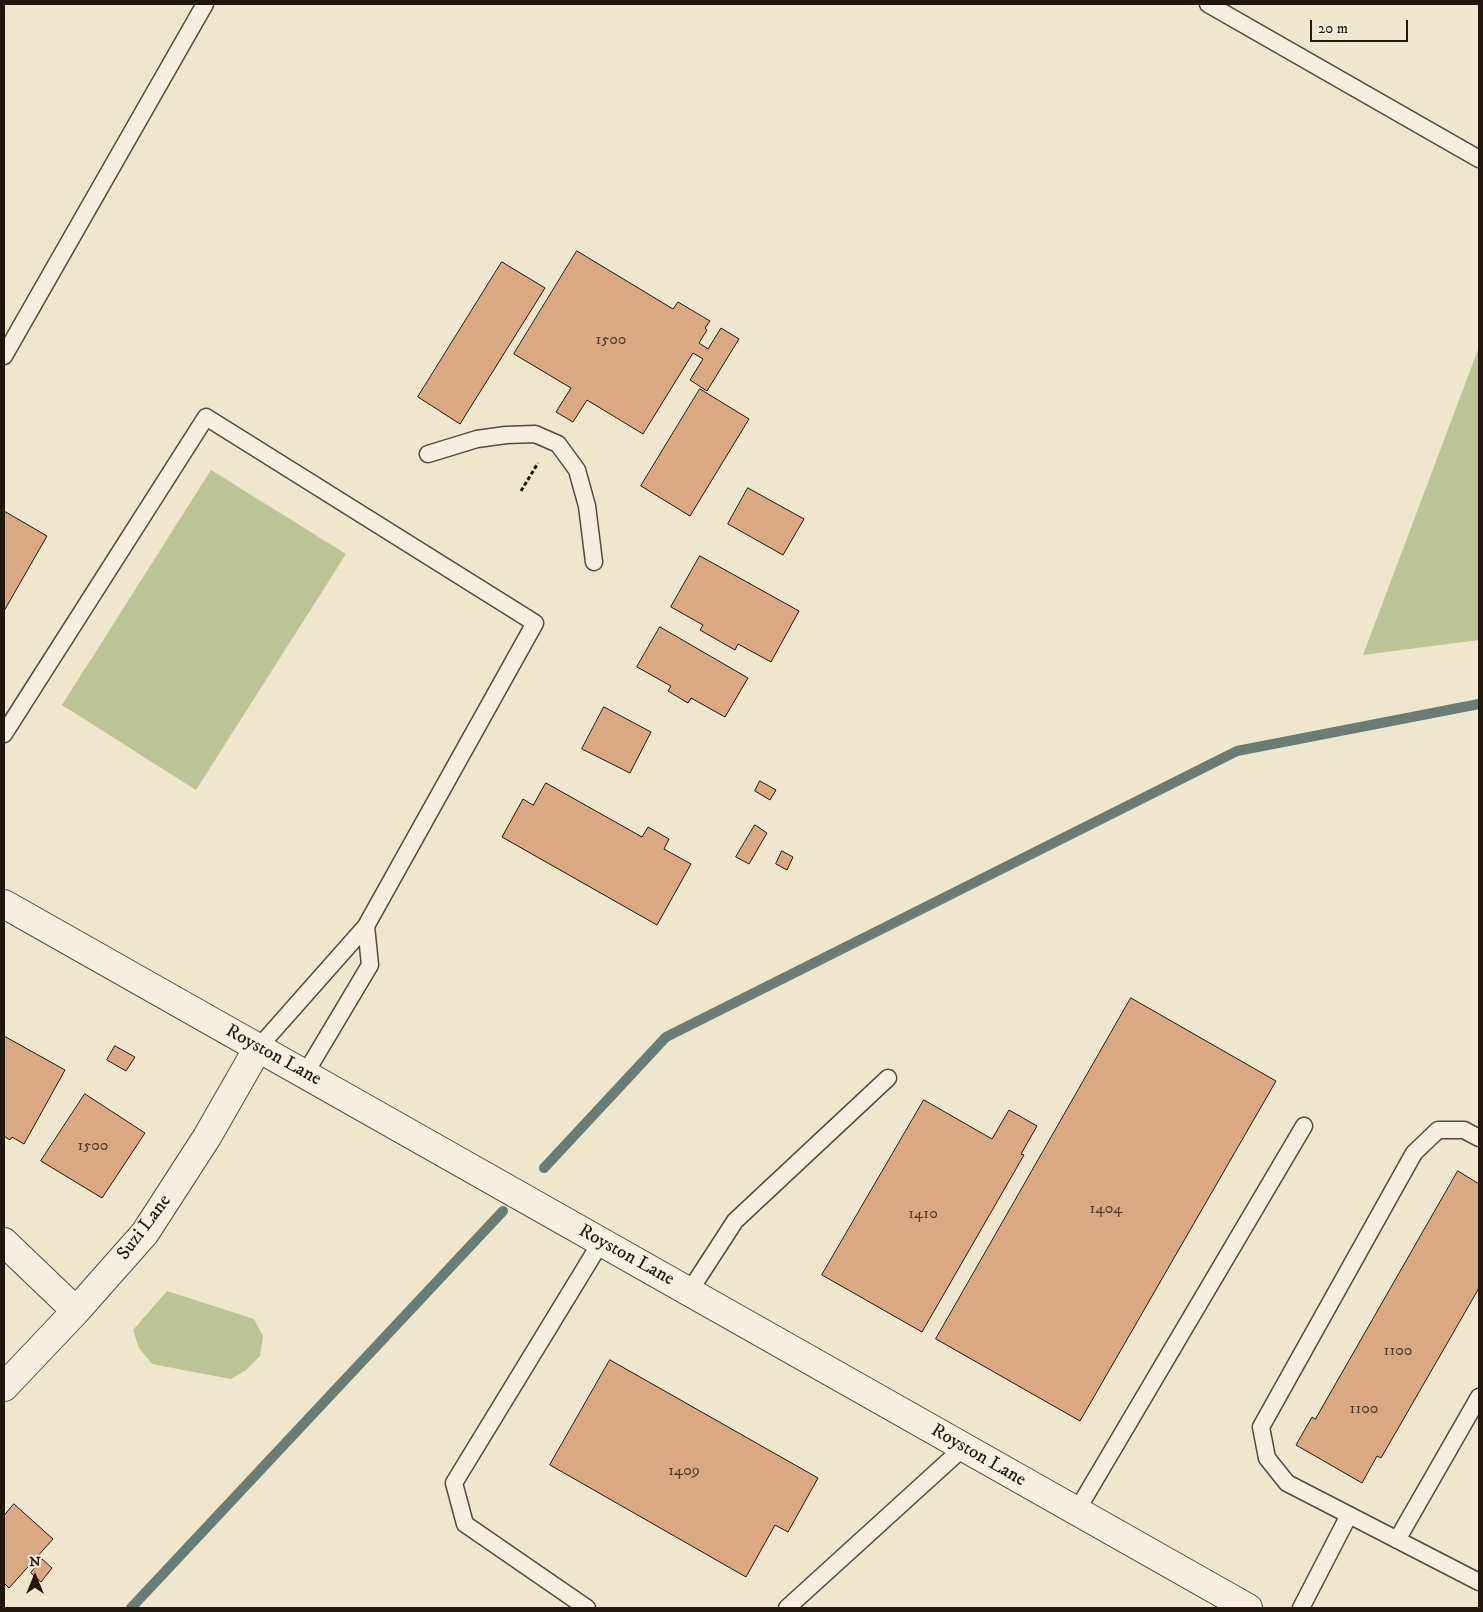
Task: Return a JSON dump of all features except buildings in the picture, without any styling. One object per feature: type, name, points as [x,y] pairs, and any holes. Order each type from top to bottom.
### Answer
[{"type":"street","name":"Royston Lane","points":[[4,904],[964,1448],[1232,1605]]},
{"type":"street","name":"Suzi Lane","points":[[4,1387],[76,1311],[145,1233],[207,1137],[258,1048]]},
{"type":"street","points":[[4,1242],[76,1311]]},
{"type":"lane","points":[[4,356],[204,4]]},
{"type":"lane","points":[[1208,4],[1479,159]]},
{"type":"lane","points":[[4,734],[206,417],[535,623],[366,926],[258,1048]]},
{"type":"lane","points":[[428,454],[477,439],[506,435],[535,434],[558,444],[578,470],[587,506],[594,562]]},
{"type":"lane","points":[[305,1074],[370,965],[366,926]]},
{"type":"lane","points":[[689,1292],[736,1220],[888,1078]]},
{"type":"lane","points":[[1076,1512],[1304,1126]]},
{"type":"lane","points":[[1479,1138],[1464,1130],[1438,1130],[1414,1153],[1261,1427],[1267,1458],[1287,1483],[1479,1582]]},
{"type":"lane","points":[[587,1608],[465,1524],[454,1483],[602,1242]]},
{"type":"lane","points":[[1397,1540],[1479,1397]]},
{"type":"lane","points":[[787,1608],[964,1448]]},
{"type":"lane","points":[[1301,1608],[1349,1515]]},
{"type":"path","points":[[521,490],[541,458]]},
{"type":"green space","points":[[1479,347],[1479,640],[1363,655]]},
{"type":"green space","points":[[211,470],[346,554],[196,790],[62,705]]},
{"type":"green space","points":[[167,1291],[254,1319],[263,1336],[260,1356],[246,1370],[231,1379],[152,1364],[139,1348],[133,1330]]},
{"type":"waterway","points":[[544,1168],[666,1037],[1237,751],[1479,704]]},
{"type":"waterway","points":[[131,1608],[503,1211]]}]
